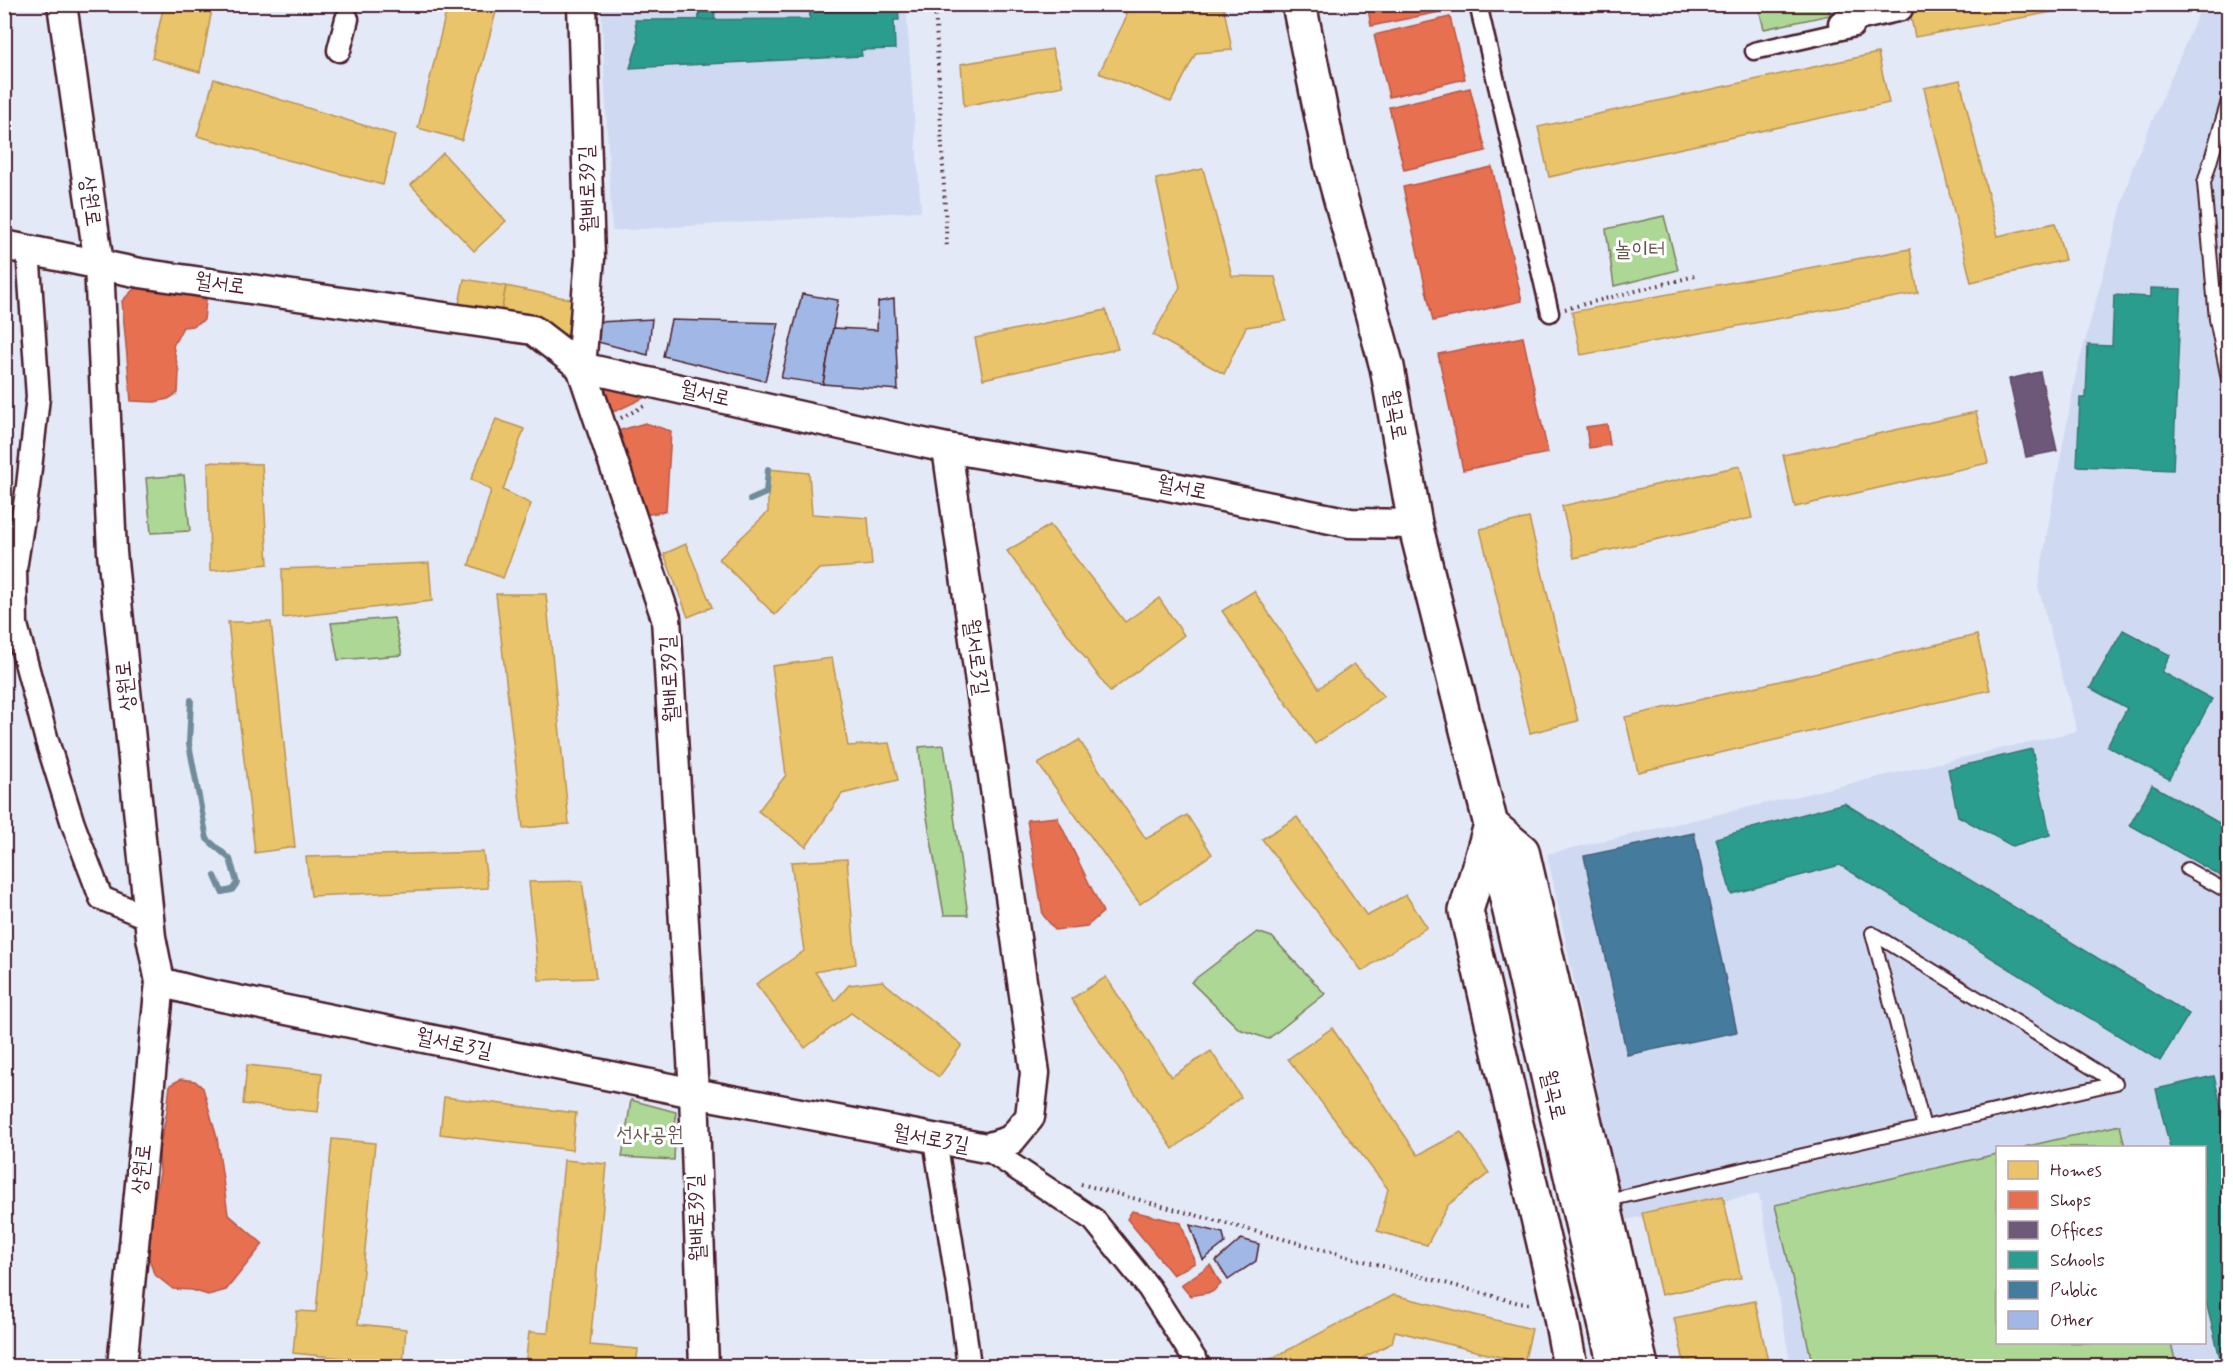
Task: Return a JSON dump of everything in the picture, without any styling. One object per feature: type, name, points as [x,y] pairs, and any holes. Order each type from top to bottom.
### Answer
[{"type":"main road","name":"월곡로","points":[[1299,4],[1332,167],[1387,368],[1415,524],[1491,825],[1487,903],[1581,1217],[1615,1366]]},
{"type":"main road","points":[[1570,1366],[1559,1307],[1466,911],[1491,825],[1522,851],[1581,1217],[1641,1366]]},
{"type":"main road","name":"월곡로","points":[[1581,1217],[1589,1366]]},
{"type":"street","name":"상원로","points":[[62,4],[99,264],[112,552],[149,918],[160,982],[122,1366]]},
{"type":"street","name":"월배로39길","points":[[582,4],[590,258],[581,367],[666,618],[693,1093],[704,1366]]},
{"type":"street","points":[[1478,4],[1550,313]]},
{"type":"street","points":[[1754,51],[1877,23],[1874,4]]},
{"type":"street","points":[[1840,23],[1901,9]]},
{"type":"street","points":[[339,50],[347,19]]},
{"type":"street","name":"월서로","points":[[16,248],[140,273],[532,330],[581,367],[947,448],[1154,483],[1350,523],[1415,524]]},
{"type":"street","points":[[16,248],[38,396],[28,486],[15,569],[16,625],[47,741],[73,824],[101,898],[149,918]]},
{"type":"street","name":"월서로3길","points":[[160,982],[198,992],[693,1093],[935,1140],[986,1148],[1011,1140],[1030,1117],[1035,1073],[947,448]]},
{"type":"street","points":[[935,1140],[969,1366]]},
{"type":"street","points":[[986,1148],[1094,1220],[1149,1288],[1199,1366]]},
{"type":"lane","points":[[2229,101],[2204,183],[2216,320],[2229,380]]},
{"type":"lane","points":[[2187,869],[2229,892]]},
{"type":"lane","points":[[1581,1217],[1924,1127],[2116,1083],[1872,933],[1924,1127]]},
{"type":"path","points":[[935,4],[947,249]]},
{"type":"path","points":[[1550,313],[1695,276]]},
{"type":"path","points":[[602,427],[681,389]]},
{"type":"path","points":[[1080,1184],[1519,1303],[1559,1307]]},
{"type":"shaded area","points":[[601,5],[906,5],[921,211],[612,231]]},
{"type":"shaded area","points":[[2202,5],[2228,5],[2228,1366],[1791,1366],[1759,1194],[1625,1220],[1547,854],[2077,731],[2038,587],[2076,374],[2132,168]]},
{"type":"green space","points":[[1758,5],[1828,5],[1830,15],[1764,29]]},
{"type":"green space","name":"놀이터","points":[[1664,216],[1678,270],[1614,286],[1606,229]]},
{"type":"green space","points":[[184,475],[190,531],[151,533],[146,478]]},
{"type":"green space","points":[[394,618],[402,655],[338,660],[331,623]]},
{"type":"green space","points":[[944,745],[968,915],[944,915],[923,794],[919,747]]},
{"type":"green space","points":[[1257,932],[1272,937],[1325,994],[1268,1039],[1239,1029],[1191,982]]},
{"type":"green space","name":"선사공원","points":[[631,1100],[676,1112],[674,1160],[622,1157]]},
{"type":"green space","points":[[2120,1125],[2125,1146],[2028,1146]]},
{"type":"green space","points":[[1996,1154],[1996,1344],[2171,1344],[2175,1360],[2145,1366],[1813,1366],[1775,1205]]},
{"type":"building: Homes","points":[[164,4],[213,4],[200,72],[152,58]]},
{"type":"building: Homes","points":[[448,4],[498,4],[462,140],[418,128]]},
{"type":"building: Homes","points":[[1124,4],[1167,4],[1168,9],[1224,9],[1232,50],[1196,53],[1171,102],[1099,73],[1126,18]]},
{"type":"building: Homes","points":[[1908,4],[2097,4],[1915,37]]},
{"type":"building: Homes","points":[[1052,49],[1063,86],[964,106],[961,64]]},
{"type":"building: Homes","points":[[1878,53],[1889,103],[1549,177],[1538,127]]},
{"type":"building: Homes","points":[[214,79],[395,135],[383,185],[197,136]]},
{"type":"building: Homes","points":[[1960,80],[1998,236],[2055,223],[2065,260],[1971,282],[1924,88]]},
{"type":"building: Homes","points":[[443,153],[506,221],[474,251],[411,185]]},
{"type":"building: Homes","points":[[1203,169],[1232,276],[1275,277],[1286,321],[1246,327],[1224,374],[1153,335],[1180,287],[1156,179]]},
{"type":"building: Homes","points":[[1910,249],[1918,293],[1581,355],[1572,312]]},
{"type":"building: Homes","points":[[464,279],[506,286],[499,325],[457,314]]},
{"type":"building: Homes","points":[[506,286],[575,300],[569,335],[499,325]]},
{"type":"building: Homes","points":[[1106,310],[1118,349],[983,379],[975,338]]},
{"type":"building: Homes","points":[[1976,412],[1988,463],[1795,507],[1783,455]]},
{"type":"building: Homes","points":[[496,419],[524,429],[503,490],[531,504],[503,578],[469,565],[491,490],[471,479]]},
{"type":"building: Homes","points":[[208,462],[262,464],[268,564],[210,571]]},
{"type":"building: Homes","points":[[1740,466],[1752,518],[1574,558],[1562,506]]},
{"type":"building: Homes","points":[[768,469],[809,473],[812,514],[868,518],[872,565],[819,569],[775,615],[719,559],[768,512]]},
{"type":"building: Homes","points":[[1529,518],[1578,721],[1530,733],[1480,529]]},
{"type":"building: Homes","points":[[1050,525],[1125,622],[1159,598],[1184,635],[1110,692],[1007,551]]},
{"type":"building: Homes","points":[[686,544],[712,607],[688,617],[664,554]]},
{"type":"building: Homes","points":[[429,563],[432,601],[283,618],[282,569]]},
{"type":"building: Homes","points":[[1254,591],[1319,688],[1354,664],[1384,696],[1315,744],[1222,611]]},
{"type":"building: Homes","points":[[496,594],[546,594],[569,824],[523,828]]},
{"type":"building: Homes","points":[[228,622],[271,622],[295,847],[255,853]]},
{"type":"building: Homes","points":[[1977,635],[1990,690],[1638,772],[1625,717]]},
{"type":"building: Homes","points":[[832,658],[848,746],[889,743],[898,780],[842,794],[806,847],[758,811],[786,775],[772,666]]},
{"type":"building: Homes","points":[[1079,740],[1146,839],[1187,815],[1212,854],[1140,904],[1038,764]]},
{"type":"building: Homes","points":[[1297,817],[1367,916],[1406,895],[1427,927],[1362,971],[1262,839]]},
{"type":"building: Homes","points":[[483,852],[488,888],[311,896],[306,857]]},
{"type":"building: Homes","points":[[847,859],[856,964],[815,972],[835,1001],[849,985],[882,981],[962,1045],[939,1077],[851,1013],[805,1048],[756,984],[804,951],[791,862]]},
{"type":"building: Homes","points":[[582,881],[596,978],[539,980],[529,882]]},
{"type":"building: Homes","points":[[1106,977],[1171,1077],[1211,1051],[1241,1097],[1173,1149],[1071,999]]},
{"type":"building: Homes","points":[[1332,1028],[1418,1155],[1461,1132],[1489,1173],[1448,1205],[1427,1245],[1377,1231],[1388,1189],[1288,1059]]},
{"type":"building: Homes","points":[[247,1065],[322,1073],[318,1112],[243,1104]]},
{"type":"building: Homes","points":[[444,1097],[576,1113],[572,1150],[440,1134]]},
{"type":"building: Homes","points":[[332,1139],[375,1143],[358,1324],[406,1329],[403,1364],[293,1353],[297,1311],[316,1312]]},
{"type":"building: Homes","points":[[564,1160],[607,1164],[590,1345],[638,1349],[636,1366],[525,1366],[529,1332],[548,1333]]},
{"type":"building: Homes","points":[[1723,1196],[1741,1278],[1661,1295],[1642,1213]]},
{"type":"building: Homes","points":[[1394,1295],[1532,1329],[1524,1363],[1395,1331],[1392,1343],[1347,1366],[1257,1366]]},
{"type":"building: Homes","points":[[1755,1301],[1769,1366],[1685,1366],[1674,1318]]},
{"type":"building: Shops","points":[[1367,4],[1449,4],[1450,10],[1371,26]]},
{"type":"building: Shops","points":[[1450,17],[1465,79],[1389,97],[1374,35]]},
{"type":"building: Shops","points":[[1470,88],[1486,151],[1404,170],[1389,107]]},
{"type":"building: Shops","points":[[1492,167],[1522,301],[1433,321],[1403,187]]},
{"type":"building: Shops","points":[[142,285],[199,294],[206,300],[204,320],[193,326],[183,327],[173,346],[179,372],[178,393],[168,399],[155,402],[131,401],[122,301],[135,288]]},
{"type":"building: Shops","points":[[1523,337],[1548,453],[1463,470],[1438,354]]},
{"type":"building: Shops","points":[[595,381],[658,391],[616,411],[607,412]]},
{"type":"building: Shops","points":[[645,423],[671,431],[666,511],[640,516],[614,432]]},
{"type":"building: Shops","points":[[1607,424],[1610,445],[1589,448],[1586,427]]},
{"type":"building: Shops","points":[[1057,817],[1103,912],[1087,926],[1055,930],[1043,915],[1027,820]]},
{"type":"building: Shops","points":[[181,1079],[195,1081],[203,1088],[217,1138],[228,1214],[263,1244],[226,1290],[208,1295],[192,1290],[173,1289],[154,1274],[148,1255],[152,1214],[160,1173],[159,1150],[170,1085]]},
{"type":"building: Shops","points":[[1132,1211],[1181,1223],[1195,1263],[1173,1275],[1127,1219]]},
{"type":"building: Shops","points":[[1210,1265],[1221,1284],[1212,1292],[1190,1296],[1181,1285]]},
{"type":"building: Offices","points":[[2040,372],[2057,451],[2026,457],[2009,379]]},
{"type":"building: Schools","points":[[698,4],[714,4],[715,20],[699,20]]},
{"type":"building: Schools","points":[[809,4],[898,4],[899,20],[894,20],[895,49],[861,50],[862,56],[630,68],[638,42],[635,20],[810,19]]},
{"type":"building: Schools","points":[[2151,288],[2181,289],[2173,470],[2077,466],[2080,398],[2086,398],[2088,345],[2112,346],[2114,295],[2151,297]]},
{"type":"building: Schools","points":[[2123,630],[2170,655],[2162,672],[2212,699],[2169,779],[2107,746],[2127,708],[2090,688]]},
{"type":"building: Schools","points":[[2032,749],[2050,835],[2012,846],[1958,816],[1948,769]]},
{"type":"building: Schools","points":[[2152,785],[2228,828],[2228,880],[2130,825]]},
{"type":"building: Schools","points":[[1844,803],[2189,1014],[2160,1061],[1840,865],[1731,894],[1716,838]]},
{"type":"building: Schools","points":[[2214,1076],[2222,1111],[2228,1109],[2228,1366],[2222,1366],[2206,1302],[2206,1146],[2170,1146],[2156,1089]]},
{"type":"building: Public","points":[[1694,833],[1737,1032],[1627,1055],[1584,856]]},
{"type":"building: Other","points":[[802,294],[838,300],[823,384],[781,378]]},
{"type":"building: Other","points":[[894,299],[898,390],[823,384],[833,328],[877,330],[878,302]]},
{"type":"building: Other","points":[[652,319],[648,355],[598,342],[599,322]]},
{"type":"building: Other","points":[[671,320],[779,323],[765,381],[663,356]]},
{"type":"building: Other","points":[[1190,1225],[1223,1233],[1225,1243],[1203,1260]]},
{"type":"building: Other","points":[[1241,1239],[1259,1244],[1256,1261],[1228,1280],[1216,1261]]},
{"type":"waterway","points":[[750,500],[766,493],[768,469]]},
{"type":"waterway","points":[[191,700],[189,744],[207,839],[230,859],[237,883],[232,890],[222,892],[215,876]]}]
